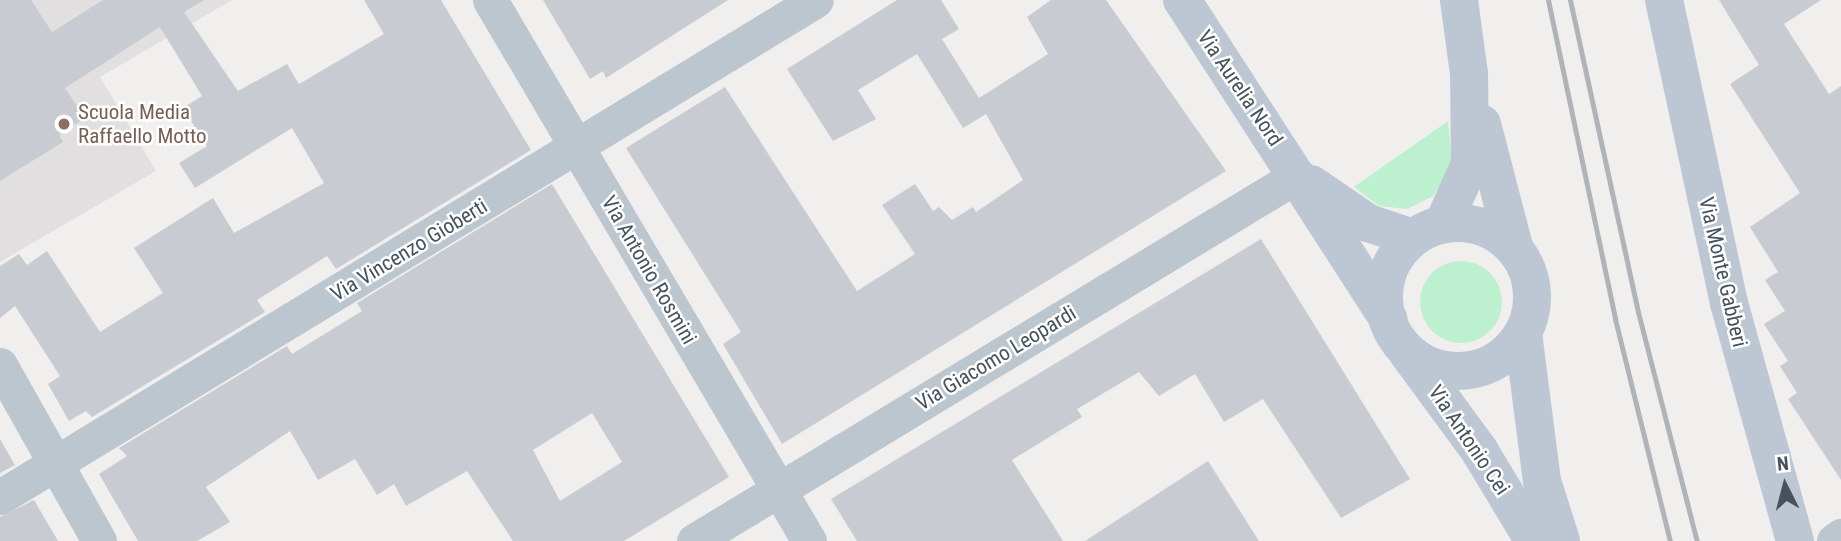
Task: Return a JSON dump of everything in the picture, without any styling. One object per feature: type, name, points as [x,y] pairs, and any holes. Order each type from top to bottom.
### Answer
[{"type":"street","name":"Via Antonio Rosmini","points":[[490,0],[809,541]]},
{"type":"street","name":"Via Vincenzo Gioberti","points":[[0,497],[579,149],[816,0]]},
{"type":"street","name":"Via Aurelia Nord","points":[[1182,0],[1298,175],[1394,330]]},
{"type":"street","points":[[1459,0],[1469,74],[1514,247],[1533,288],[1523,333],[1494,362],[1453,371],[1433,366],[1394,330],[1388,275],[1428,231],[1470,163],[1469,74]]},
{"type":"street","name":"Via Monte Gabberi","points":[[1664,0],[1729,303],[1795,541]]},
{"type":"street","name":"Via Aurelia Nord","points":[[1298,175],[1368,223],[1428,231]]},
{"type":"street","name":"Via Giacomo Leopardi","points":[[694,541],[1298,175]]},
{"type":"street","points":[[1428,231],[1481,226],[1514,247]]},
{"type":"street","name":"Via Antonio Cei","points":[[1394,330],[1479,450],[1534,541]]},
{"type":"street","name":"Via Antonio Cei","points":[[1523,333],[1542,481],[1561,541]]},
{"type":"street","points":[[0,365],[99,541]]},
{"type":"street","points":[[1834,541],[1841,536]]},
{"type":"shaded area","name":"Scuola Media Raffaello Motto","points":[[0,0],[232,0],[100,77],[156,171],[0,262]]},
{"type":"green space","points":[[1448,121],[1452,166],[1433,196],[1407,209],[1379,206],[1354,187]]},
{"type":"green space","points":[[1453,261],[1469,261],[1484,268],[1495,279],[1502,294],[1499,318],[1490,331],[1469,343],[1453,343],[1438,336],[1427,325],[1420,310],[1420,294],[1427,279],[1438,268]]},
{"type":"building","points":[[0,0],[31,0],[52,32],[103,0],[204,0],[184,12],[238,91],[287,64],[299,84],[384,34],[364,0],[441,0],[531,150],[336,269],[327,256],[257,300],[265,312],[92,417],[86,411],[69,421],[48,384],[60,376],[15,306],[0,318],[0,266],[19,254],[27,265],[47,251],[100,332],[163,293],[134,248],[213,198],[234,233],[324,183],[292,128],[195,188],[179,163],[207,146],[183,108],[202,96],[160,27],[65,88],[85,118],[59,135],[63,142],[0,181]]},
{"type":"building","points":[[543,0],[728,0],[606,78],[603,71],[590,79]]},
{"type":"building","points":[[897,0],[941,0],[959,29],[942,39],[979,98],[1048,54],[1027,17],[1051,0],[1106,0],[1226,171],[782,444],[723,344],[741,332],[626,148],[725,87],[857,291],[915,254],[882,205],[915,184],[933,211],[939,207],[952,220],[973,207],[976,212],[1023,180],[986,114],[963,128],[917,54],[858,90],[876,119],[833,141],[787,69]]},
{"type":"building","points":[[1719,0],[1821,0],[1784,24],[1829,94],[1841,86],[1841,480],[1788,399],[1797,393],[1780,366],[1788,361],[1764,324],[1785,311],[1765,280],[1778,272],[1750,227],[1800,193],[1730,84],[1759,65]]},
{"type":"building","points":[[552,184],[729,477],[624,541],[513,541],[467,471],[406,506],[394,484],[377,495],[355,459],[318,480],[290,431],[206,487],[230,522],[197,541],[138,541],[99,474],[127,456],[119,448],[287,346],[292,354],[362,311],[357,303]],"holes":[[[592,413],[622,462],[560,501],[533,450]]]},
{"type":"building","points":[[1261,239],[1410,479],[1341,518],[1263,399],[1224,422],[1195,374],[1159,396],[1139,372],[1077,409],[1082,417],[1012,460],[1063,541],[857,541],[831,499]]},
{"type":"building","points":[[0,439],[15,465],[0,473]]},
{"type":"building","points":[[1208,461],[1259,541],[1085,541]]},
{"type":"building","points":[[34,500],[58,541],[0,541],[0,517]]},
{"type":"railway","points":[[1548,0],[1615,319],[1670,541]]},
{"type":"railway","points":[[1570,0],[1638,312],[1697,541]]},
{"type":"place","name":"Scuola Media Raffaello Motto","points":[[64,124]]}]
